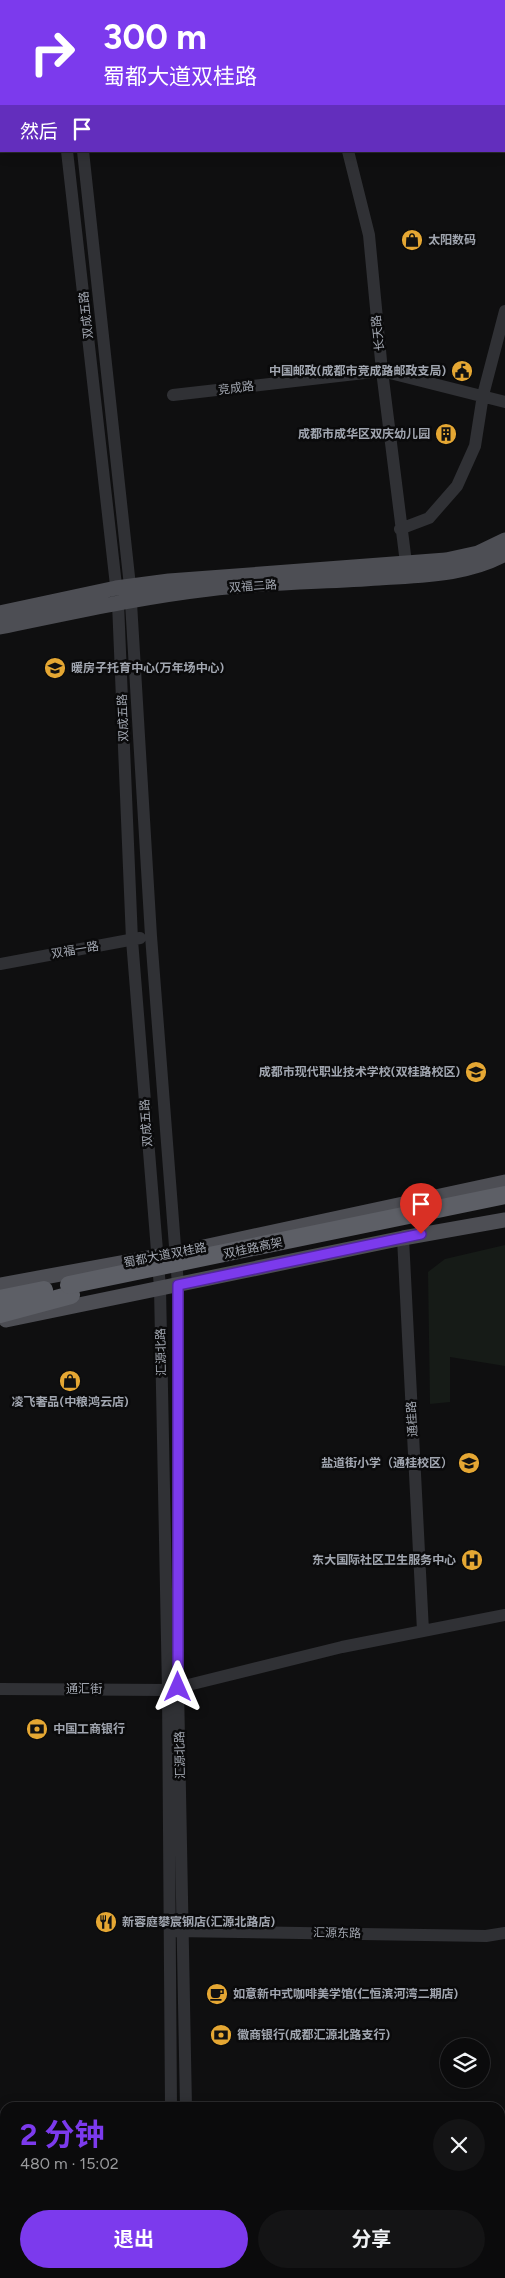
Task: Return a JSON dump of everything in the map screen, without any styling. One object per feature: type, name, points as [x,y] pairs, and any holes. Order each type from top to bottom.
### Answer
[{"type":"highway","name":"双桂路高架","points":[[0,1309],[70,1290],[505,1195]]},
{"type":"highway","name":"双桂路高架","points":[[0,1299],[70,1290],[505,1207]]},
{"type":"highway","points":[[0,1292],[70,1290]]},
{"type":"highway","points":[[0,1314],[70,1290]]},
{"type":"main road","name":"双福二路","points":[[406,570],[478,552],[505,540]]},
{"type":"main road","name":"双福二路","points":[[0,613],[124,594],[210,589],[406,570],[460,570],[505,554]]},
{"type":"main road","name":"双福二路","points":[[0,627],[124,594]]},
{"type":"main road","name":"蜀都大道双桂路","points":[[0,1285],[176,1253],[505,1182]]},
{"type":"main road","points":[[0,1322],[403,1238],[505,1220]]},
{"type":"street","name":"双成五路","points":[[68,152],[124,594],[132,940],[156,1257]]},
{"type":"street","name":"双成五路","points":[[83,152],[124,594],[176,1253]]},
{"type":"street","name":"长天路","points":[[348,152],[368,235],[406,570]]},
{"type":"street","points":[[400,529],[430,518],[457,486],[475,446],[483,395],[505,311]]},
{"type":"street","name":"竞成路","points":[[173,396],[382,371],[505,402]]},
{"type":"street","name":"双福一路","points":[[0,964],[151,936]]},
{"type":"street","name":"通桂路","points":[[403,1238],[423,1631]]},
{"type":"street","name":"汇源北路","points":[[170,2102],[170,1931],[178,1285],[176,1253]]},
{"type":"street","name":"汇源北路","points":[[156,1257],[160,1288],[183,1931],[186,2102]]},
{"type":"street","name":"通汇街","points":[[0,1689],[173,1688],[342,1647],[505,1615]]},
{"type":"street","name":"汇源东路","points":[[170,1931],[486,1936],[505,1933]]},
{"type":"shaded area","points":[[505,1245],[505,1366],[450,1357],[450,1402],[430,1404],[428,1272],[445,1259]]},
{"type":"place","name":"太阳数码","points":[[412,240]]},
{"type":"place","name":"中国邮政(成都市竞成路邮政支局)","points":[[462,371]]},
{"type":"place","name":"成都市成华区双庆幼儿园","points":[[446,434]]},
{"type":"place","name":"暖房子托育中心(万年场中心)","points":[[55,668]]},
{"type":"place","name":"成都市现代职业技术学校(双桂路校区)","points":[[476,1072]]},
{"type":"place","name":"凌飞奢品(中粮鸿云店)","points":[[70,1381]]},
{"type":"place","name":"盐道街小学（通桂校区）","points":[[469,1463]]},
{"type":"place","name":"东大国际社区卫生服务中心","points":[[472,1560]]},
{"type":"place","name":"中国工商银行","points":[[37,1729]]},
{"type":"place","name":"新蓉庭攀宸钢店(汇源北路店)","points":[[106,1922]]},
{"type":"place","name":"如意新中式咖啡美学馆(仁恒滨河湾二期店)","points":[[217,1994]]},
{"type":"place","name":"徽商银行(成都汇源北路支行)","points":[[221,2035]]},
{"type":"route","points":[[178,1687],[178,1285],[421,1234]]}]
